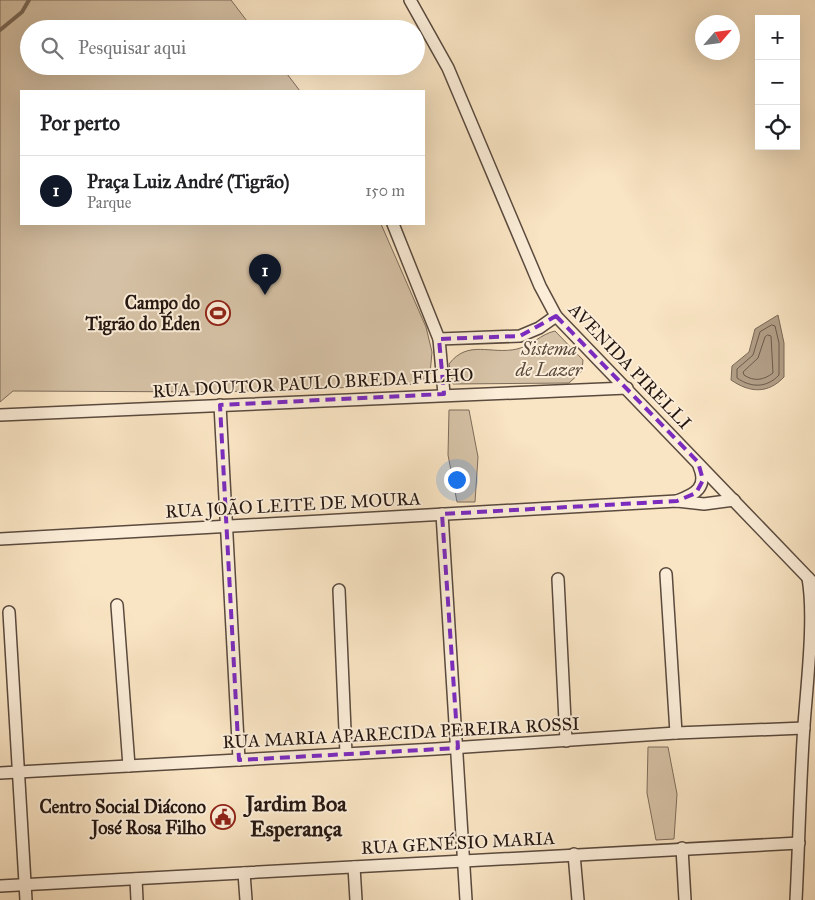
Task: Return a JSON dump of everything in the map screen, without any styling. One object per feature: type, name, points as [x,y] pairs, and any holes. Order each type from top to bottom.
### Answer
[{"type":"street","name":"AVENIDA PIRELLI","points":[[410,0],[421,20]]},
{"type":"street","name":"AVENIDA PIRELLI","points":[[425,27],[448,68],[540,286],[556,316],[811,581]]},
{"type":"street","points":[[392,225],[439,339],[444,394]]},
{"type":"street","points":[[439,339],[520,336],[539,328],[556,316]]},
{"type":"street","name":"RUA DOUTOR PAULO BREDA FILHO","points":[[0,416],[444,394],[627,388]]},
{"type":"street","points":[[220,405],[240,760]]},
{"type":"street","name":"RUA JOÃO LEITE DE MOURA","points":[[678,501],[696,493],[701,488],[703,480],[698,462]]},
{"type":"street","name":"RUA JOÃO LEITE DE MOURA","points":[[0,539],[678,501],[704,504],[734,500]]},
{"type":"street","points":[[442,514],[466,900]]},
{"type":"street","points":[[666,574],[676,733]]},
{"type":"street","points":[[558,579],[566,741]]},
{"type":"street","points":[[796,900],[804,728],[813,630],[811,581]]},
{"type":"street","points":[[339,590],[346,754]]},
{"type":"street","points":[[117,605],[129,766]]},
{"type":"street","points":[[10,612],[26,900]]},
{"type":"street","name":"RUA MARIA APARECIDA PEREIRA ROSSI","points":[[0,773],[458,748],[676,733],[804,728]]},
{"type":"street","name":"RUA GENÉSIO MARIA","points":[[0,886],[799,843]]},
{"type":"street","points":[[682,848],[685,900]]},
{"type":"street","points":[[574,854],[578,900]]},
{"type":"street","points":[[354,866],[356,900]]},
{"type":"street","points":[[244,873],[246,900]]},
{"type":"street","points":[[136,879],[137,900]]},
{"type":"highlighted area","points":[[556,316],[698,462],[703,480],[696,493],[677,501],[442,514],[458,748],[239,760],[220,405],[444,394],[439,339],[520,336]]},
{"type":"green space","points":[[0,0],[231,0],[246,20],[20,20],[20,75],[288,75],[299,90],[20,90],[20,225],[381,225],[426,327],[432,352],[430,374],[417,384],[362,387],[216,392],[13,391],[0,402]]},
{"type":"green space","name":"Sistema de Lazer","points":[[555,331],[583,360],[582,371],[569,383],[453,384],[449,364],[456,356],[464,352],[480,349],[517,349]]},
{"type":"green space","points":[[449,410],[469,410],[478,457],[475,502],[457,502],[448,455]]},
{"type":"green space","points":[[648,747],[668,747],[677,794],[674,839],[656,840],[647,793]]},
{"type":"water","points":[[778,315],[784,343],[784,377],[778,383],[759,390],[745,387],[731,380],[732,366],[749,352],[755,329]]},
{"type":"waterway","points":[[0,30],[22,12],[29,0]]},
{"type":"place","name":"Praça Luiz André (Tigrão)","points":[[265,295]]},
{"type":"place","name":"Campo do Tigrão do Éden","points":[[218,313]]},
{"type":"place","name":"Centro Social Diácono José Rosa Filho","points":[[223,817]]},
{"type":"district","name":"Jardim Boa Esperança","points":[[296,816]]}]
